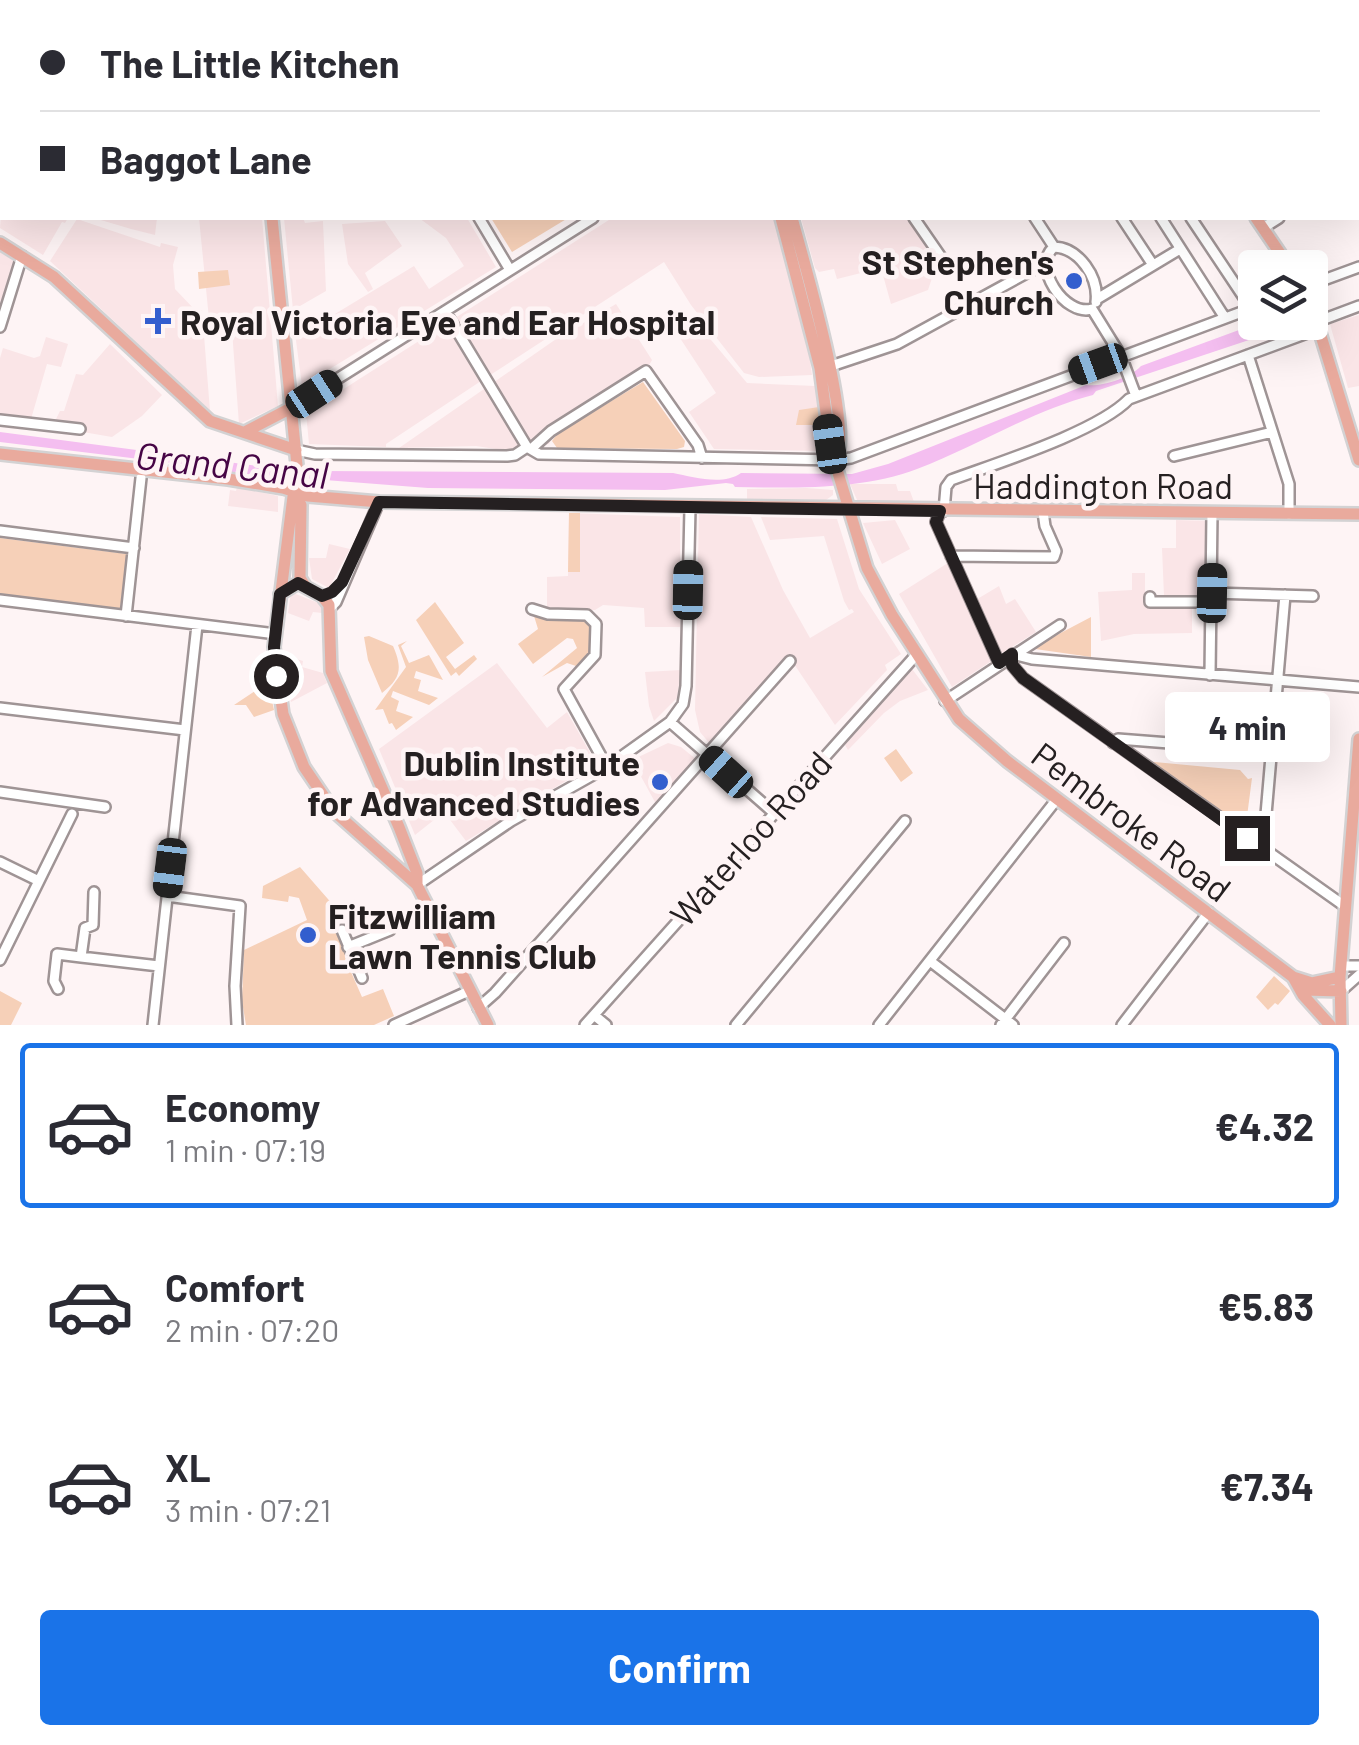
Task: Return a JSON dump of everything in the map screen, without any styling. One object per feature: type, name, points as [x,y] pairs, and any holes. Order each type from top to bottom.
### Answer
[{"type":"main road","points":[[272,220],[297,457],[276,634],[276,676],[283,714],[304,767],[337,814],[418,885]]},
{"type":"main road","points":[[782,220],[800,269]]},
{"type":"main road","points":[[792,220],[800,269]]},
{"type":"main road","points":[[1260,223],[1278,250]]},
{"type":"main road","points":[[0,243],[54,277],[194,409],[221,427],[269,438]]},
{"type":"main road","name":"Pembroke Road","points":[[800,269],[825,368],[830,450],[847,510],[870,573],[946,701],[970,731],[1292,978],[1330,1025]]},
{"type":"main road","points":[[1324,340],[1359,460]]},
{"type":"main road","points":[[245,432],[291,408]]},
{"type":"main road","points":[[259,425],[269,438],[297,457]]},
{"type":"main road","name":"Haddington Road","points":[[0,454],[379,502],[1359,514]]},
{"type":"main road","points":[[296,489],[300,505],[300,578],[304,586]]},
{"type":"main road","points":[[280,594],[294,584],[304,586],[322,596],[330,608],[329,659],[335,685],[417,873],[418,885],[468,992],[488,1025]]},
{"type":"main road","points":[[1340,1025],[1346,907],[1353,878],[1359,739]]},
{"type":"main road","points":[[395,866],[409,854]]},
{"type":"main road","points":[[1292,978],[1312,983],[1341,978]]},
{"type":"main road","points":[[1301,989],[1341,978]]},
{"type":"street","points":[[480,220],[510,270]]},
{"type":"street","points":[[291,408],[590,220]]},
{"type":"street","points":[[915,220],[942,260]]},
{"type":"street","points":[[1035,220],[1054,248]]},
{"type":"street","points":[[1123,220],[1153,266]]},
{"type":"street","points":[[1162,220],[1224,318]]},
{"type":"street","points":[[1193,220],[1238,286]]},
{"type":"street","points":[[1134,391],[1094,304],[1095,285],[1083,263],[1064,248],[1047,253],[1045,262],[1051,281],[1067,303],[1082,312],[1094,304],[1153,266],[1180,249]]},
{"type":"street","points":[[0,328],[22,256]]},
{"type":"street","points":[[825,368],[897,344],[1045,262]]},
{"type":"street","points":[[1328,278],[1359,267]]},
{"type":"street","points":[[1328,318],[1359,306]]},
{"type":"street","points":[[445,311],[529,448],[549,456],[837,465],[1238,313]]},
{"type":"street","points":[[997,659],[936,522],[951,480],[1093,426],[1134,391],[1248,355],[1279,340]]},
{"type":"street","points":[[1248,355],[1290,484],[1290,514]]},
{"type":"street","points":[[297,457],[510,456],[529,448],[646,371],[698,445],[702,458]]},
{"type":"street","points":[[0,420],[80,429]]},
{"type":"street","points":[[1174,456],[1272,432]]},
{"type":"street","points":[[126,616],[141,478]]},
{"type":"street","points":[[330,608],[379,502]]},
{"type":"street","points":[[418,885],[482,838],[607,767],[670,722],[686,698],[690,508]]},
{"type":"street","points":[[951,556],[1054,557],[1056,551],[1045,526],[1044,512]]},
{"type":"street","points":[[1210,675],[1212,513]]},
{"type":"street","points":[[0,531],[134,548]]},
{"type":"street","points":[[322,596],[342,582]]},
{"type":"street","points":[[1263,849],[1285,595]]},
{"type":"street","points":[[1150,597],[1150,602],[1313,596]]},
{"type":"street","points":[[0,600],[276,634]]},
{"type":"street","points":[[536,611],[587,615],[596,624],[594,655],[564,689],[607,767]]},
{"type":"street","points":[[153,1025],[197,625]]},
{"type":"street","points":[[946,701],[997,659],[1060,625]]},
{"type":"street","name":"Waterloo Road","points":[[585,1025],[917,654]]},
{"type":"street","points":[[1012,654],[1032,659],[1359,687]]},
{"type":"street","points":[[1012,654],[1012,665],[1023,678],[1346,907]]},
{"type":"street","points":[[478,1008],[790,661]]},
{"type":"street","points":[[0,708],[185,730]]},
{"type":"street","points":[[670,722],[773,812]]},
{"type":"street","points":[[1113,743],[1118,739],[1272,751]]},
{"type":"street","points":[[0,792],[104,808]]},
{"type":"street","points":[[879,1025],[1057,799]]},
{"type":"street","points":[[0,960],[72,814]]},
{"type":"street","points":[[736,1025],[905,821]]},
{"type":"street","points":[[0,862],[39,881]]},
{"type":"street","points":[[82,957],[85,928],[92,924],[94,892]]},
{"type":"street","points":[[167,896],[240,906],[237,1025]]},
{"type":"street","points":[[1122,1025],[1209,912]]},
{"type":"street","points":[[408,924],[431,913]]},
{"type":"street","points":[[342,930],[362,978]]},
{"type":"street","points":[[348,947],[390,930]]},
{"type":"street","points":[[930,961],[1006,1023],[1064,943]]},
{"type":"street","points":[[58,989],[54,981],[57,954],[160,966]]},
{"type":"street","points":[[1341,978],[1359,966]]},
{"type":"street","points":[[1341,978],[1359,975]]},
{"type":"street","points":[[394,1025],[468,992]]},
{"type":"street","points":[[594,1015],[606,1025]]},
{"type":"shaded area","points":[[1,220],[67,220],[43,255],[0,228]]},
{"type":"shaded area","name":"Royal Victoria Eye and Ear Hospital","points":[[76,220],[160,247],[161,243],[178,247],[173,265],[175,289],[195,310],[202,310],[210,411],[50,261]]},
{"type":"shaded area","points":[[101,220],[157,220],[155,235]]},
{"type":"shaded area","points":[[199,220],[262,220],[278,406],[239,424],[231,317],[209,319]]},
{"type":"shaded area","points":[[284,220],[323,221],[326,291],[293,310]]},
{"type":"shaded area","points":[[422,220],[468,220],[496,267],[302,386],[295,333],[307,331],[414,266],[429,289],[464,266],[446,238]]},
{"type":"shaded area","points":[[492,220],[565,220],[512,252]]},
{"type":"shaded area","points":[[609,220],[775,220],[806,329],[812,375],[759,377],[744,373],[691,305],[664,262],[386,447],[309,444],[306,413]]},
{"type":"shaded area","points":[[802,220],[910,220],[946,271],[932,278],[928,290],[891,304],[881,268],[837,279],[834,269],[819,272]]},
{"type":"shaded area","points":[[385,221],[402,246],[365,273],[373,289],[368,292],[348,264],[342,224]]},
{"type":"shaded area","points":[[0,252],[14,261],[0,307]]},
{"type":"shaded area","points":[[228,270],[230,285],[199,289],[198,272]]},
{"type":"shaded area","points":[[616,304],[652,360],[642,378],[552,437],[549,444],[509,451],[476,446],[399,448],[559,337]]},
{"type":"shaded area","points":[[1359,315],[1359,386],[1348,388],[1330,324]]},
{"type":"shaded area","points":[[696,322],[747,383],[815,386],[823,425],[823,451],[714,449],[689,412],[716,393],[678,335]]},
{"type":"shaded area","points":[[46,337],[68,344],[61,367],[47,364],[31,419],[0,415],[3,348],[34,358],[40,356]]},
{"type":"shaded area","points":[[110,344],[162,395],[142,416],[112,437],[54,423],[60,411],[64,411],[76,374],[83,375]]},
{"type":"shaded area","points":[[643,382],[685,441],[684,447],[557,448],[552,441],[558,433]]},
{"type":"shaded area","points":[[819,407],[823,425],[796,425],[799,410]]},
{"type":"shaded area","points":[[850,484],[896,484],[898,491],[910,491],[914,502],[858,502]]},
{"type":"shaded area","points":[[237,487],[278,496],[278,512],[228,506],[230,490],[236,491]]},
{"type":"shaded area","points":[[747,489],[833,490],[833,495],[826,500],[747,499]]},
{"type":"shaded area","points":[[569,513],[680,517],[680,627],[645,627],[644,608],[603,605],[595,610],[547,609],[547,577],[568,576]]},
{"type":"shaded area","points":[[569,513],[580,513],[580,572],[568,572]]},
{"type":"shaded area","points":[[699,514],[751,517],[783,590],[810,638],[854,612],[844,601],[824,536],[770,540],[761,517],[837,519],[859,589],[901,654],[885,665],[887,670],[835,725],[794,664],[786,661],[710,744],[700,732],[695,710]]},
{"type":"shaded area","points":[[895,520],[910,549],[882,564],[863,523]]},
{"type":"shaded area","points":[[1176,520],[1208,521],[1206,596],[1164,596],[1162,548],[1176,548]]},
{"type":"shaded area","points":[[0,538],[127,554],[120,610],[0,595]]},
{"type":"shaded area","points":[[329,544],[350,549],[329,588],[312,579],[309,558],[326,558]]},
{"type":"shaded area","points":[[951,561],[993,660],[952,687],[899,594]]},
{"type":"shaded area","points":[[1132,573],[1145,573],[1145,605],[1192,605],[1192,633],[1134,634],[1101,641],[1098,592],[1132,590]]},
{"type":"shaded area","points":[[999,586],[1006,604],[1015,599],[1036,632],[999,655],[974,601]]},
{"type":"shaded area","points":[[291,592],[323,605],[322,613],[313,612],[309,621],[288,613]]},
{"type":"shaded area","points":[[435,602],[464,643],[446,657],[455,669],[474,655],[477,659],[459,676],[456,672],[451,676],[416,620]]},
{"type":"shaded area","points":[[534,616],[586,617],[594,626],[593,651],[579,667],[567,663],[542,677],[577,648],[573,639],[567,638],[533,664],[518,644],[538,629]]},
{"type":"shaded area","points":[[1091,617],[1091,657],[1035,649],[1036,646]]},
{"type":"shaded area","points":[[364,637],[393,646],[398,660],[397,677],[382,693],[368,660]]},
{"type":"shaded area","points":[[407,641],[401,646],[409,663],[429,655],[443,680],[416,671],[414,678],[421,680],[418,691],[438,698],[429,705],[393,691],[391,697],[399,701],[396,711],[413,717],[396,730],[383,709],[375,710],[406,667],[398,645]]},
{"type":"shaded area","points":[[284,655],[303,661],[302,667],[323,673],[327,683],[291,702]]},
{"type":"shaded area","points":[[497,663],[547,728],[567,712],[596,763],[466,841],[444,812],[415,835],[379,749]]},
{"type":"shaded area","points":[[912,669],[928,690],[900,701],[884,713],[848,750],[845,745]]},
{"type":"shaded area","points":[[681,670],[677,698],[654,721],[645,672]]},
{"type":"shaded area","points":[[267,677],[274,710],[254,717],[246,705],[234,705],[255,691]]},
{"type":"shaded area","name":"Dublin Institute for Advanced Studies","points":[[668,743],[681,747],[697,760],[656,804],[632,760]]},
{"type":"shaded area","points":[[896,749],[913,773],[901,782],[884,758]]},
{"type":"shaded area","points":[[1144,761],[1240,770],[1248,779],[1252,778],[1245,832]]},
{"type":"shaded area","name":"Fitzwilliam Lawn Tennis Club","points":[[300,867],[341,914],[335,921],[362,997],[383,989],[394,1016],[374,1025],[246,1025],[242,1001],[244,950],[307,920],[299,898],[289,896],[288,902],[262,898],[263,886]]},
{"type":"shaded area","points":[[1274,976],[1290,991],[1268,1010],[1256,997]]},
{"type":"shaded area","points":[[0,991],[22,1003],[11,1025],[0,1025]]},
{"type":"water","name":"Grand Canal","points":[[1238,330],[1238,340],[1249,340],[1096,391],[917,469],[851,484],[735,487],[726,483],[665,490],[428,488],[208,471],[205,467],[0,442],[0,432],[310,473],[673,473],[717,480],[741,473],[852,474],[888,464],[1086,385],[1115,381],[1141,366]]},
{"type":"place","name":"St Stephen's Church","points":[[1074,281]]},
{"type":"place","name":"Royal Victoria Eye and Ear Hospital","points":[[158,321]]},
{"type":"place","name":"Dublin Institute for Advanced Studies","points":[[660,782]]},
{"type":"place","name":"Fitzwilliam Lawn Tennis Club","points":[[308,935]]},
{"type":"route","points":[[276,676],[274,647],[280,594],[298,583],[322,596],[332,592],[342,582],[379,502],[940,511],[936,522],[999,663],[1012,654],[1012,665],[1023,678],[1247,838]]}]
